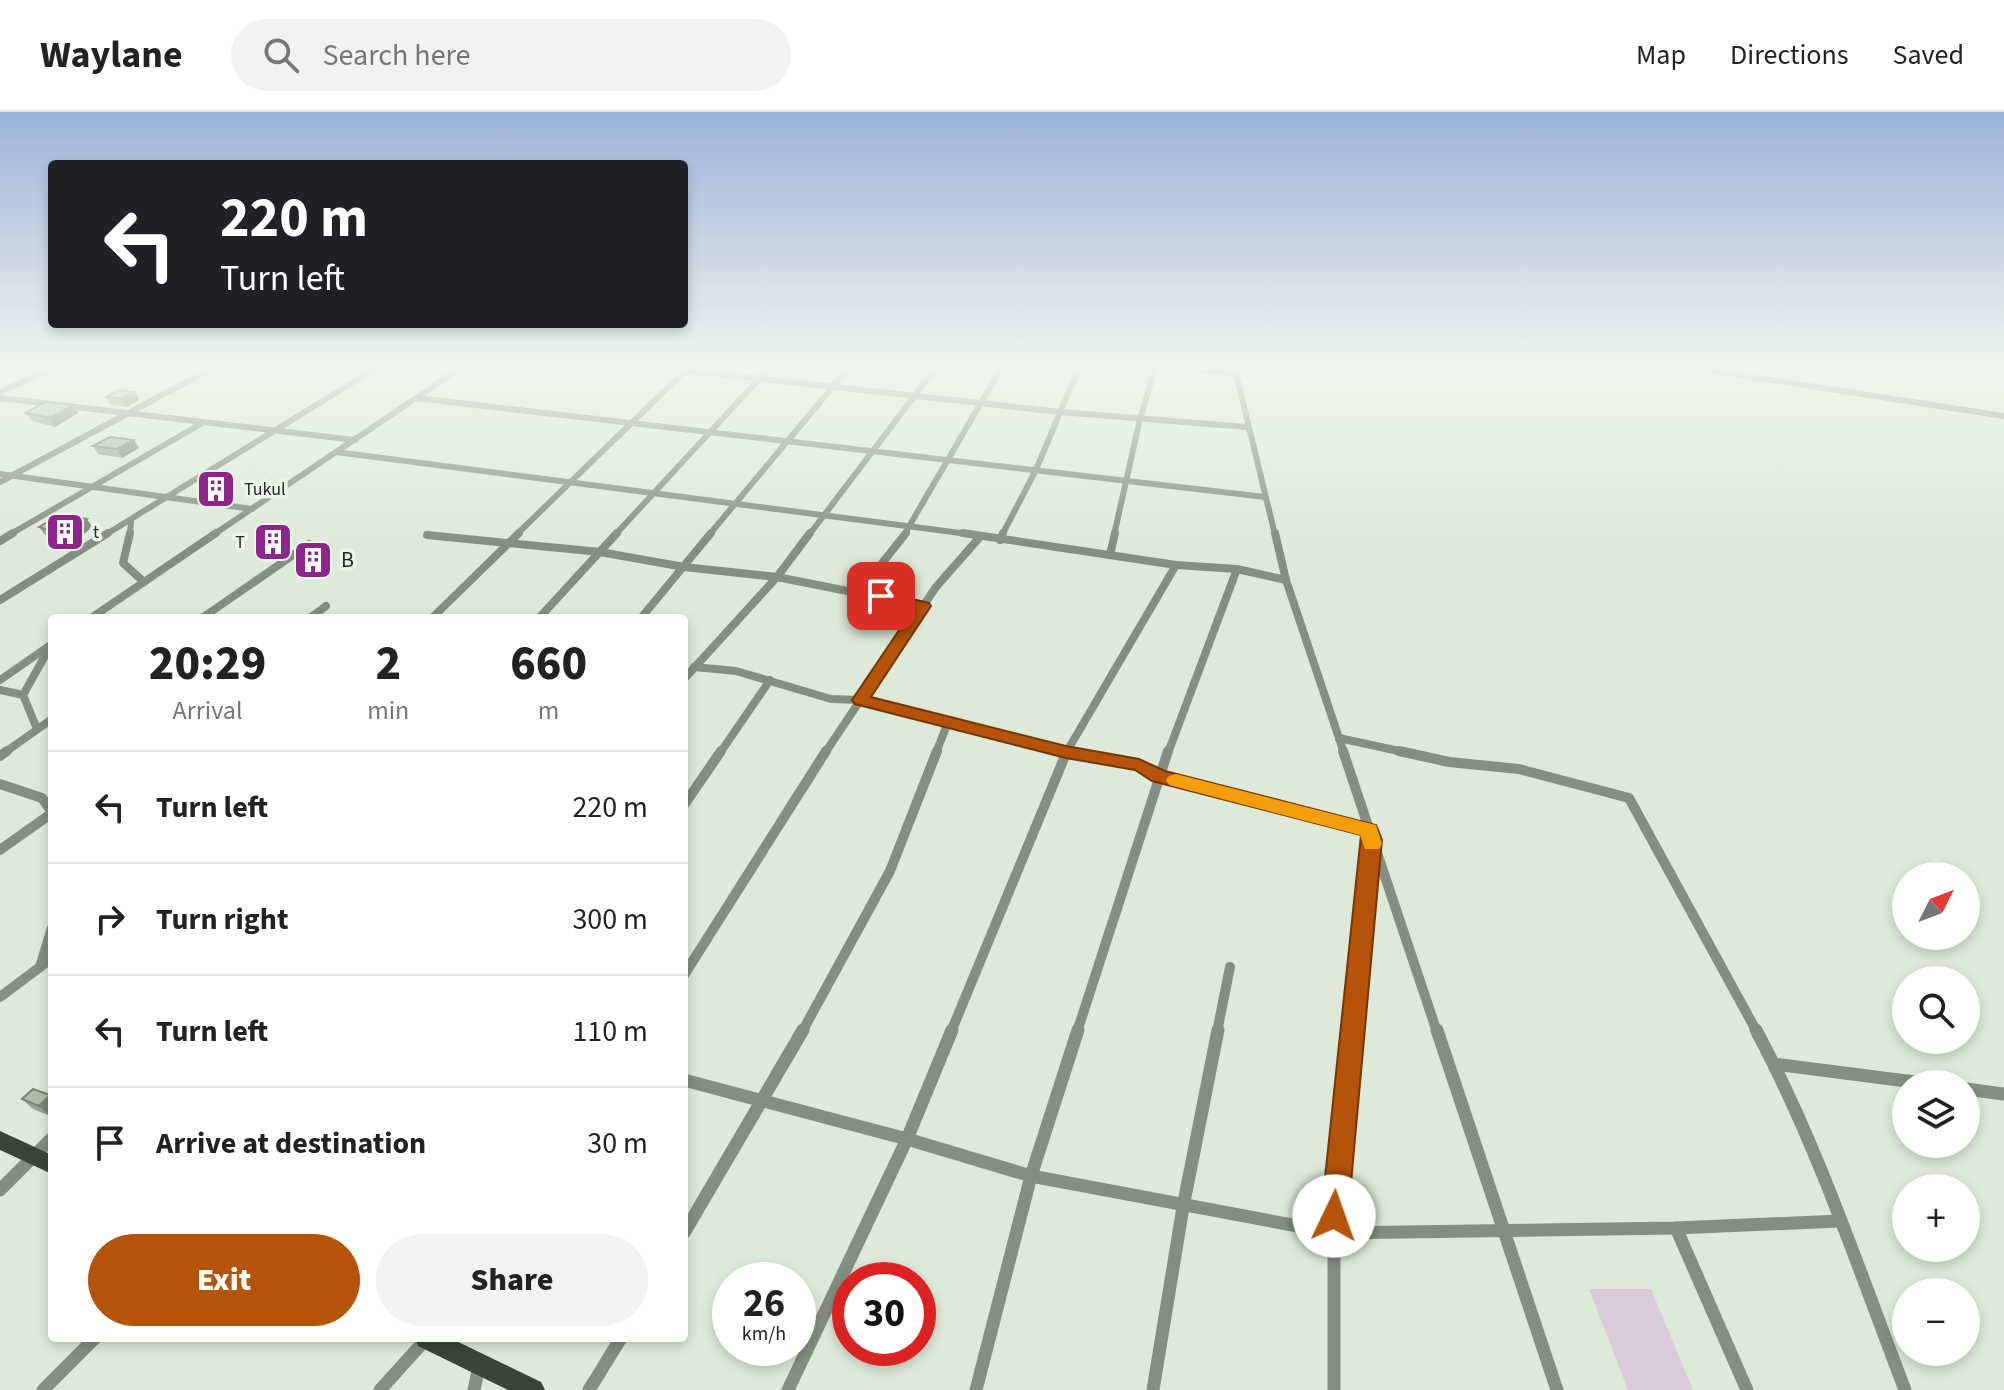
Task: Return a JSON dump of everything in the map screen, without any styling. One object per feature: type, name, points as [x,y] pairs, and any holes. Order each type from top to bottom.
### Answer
[{"type":"main road","points":[[0,1140],[44,1161]]},
{"type":"main road","points":[[440,1342],[479,1365],[533,1390]]},
{"type":"street","points":[[0,482],[106,425]]},
{"type":"street","points":[[0,541],[199,425]]},
{"type":"street","points":[[234,425],[355,440]]},
{"type":"street","points":[[0,600],[285,425]]},
{"type":"street","points":[[97,614],[377,425]]},
{"type":"street","points":[[436,614],[631,425]]},
{"type":"street","points":[[652,425],[947,462],[1265,497]]},
{"type":"street","points":[[543,614],[718,425]]},
{"type":"street","points":[[644,614],[801,425]]},
{"type":"street","points":[[688,674],[777,577],[891,425]]},
{"type":"street","points":[[860,591],[912,526],[968,425]]},
{"type":"street","points":[[1000,540],[1035,472],[1055,425]]},
{"type":"street","points":[[1110,555],[1139,425]]},
{"type":"street","points":[[1215,425],[1247,427],[1286,580],[1557,1390]]},
{"type":"street","points":[[336,452],[912,526],[1176,565],[1237,569],[1286,580]]},
{"type":"street","points":[[0,474],[252,509]]},
{"type":"street","points":[[131,520],[130,540],[123,563],[144,582]]},
{"type":"street","points":[[427,535],[600,552],[684,567],[777,577],[860,591],[923,606]]},
{"type":"street","points":[[688,969],[923,606],[979,538]]},
{"type":"street","points":[[208,614],[309,544]]},
{"type":"street","points":[[788,1390],[907,1139],[1066,752],[1176,565]]},
{"type":"street","points":[[976,1390],[1031,1176],[1159,776],[1237,569]]},
{"type":"street","points":[[315,614],[326,606]]},
{"type":"street","points":[[0,680],[48,647]]},
{"type":"street","points":[[23,695],[48,651]]},
{"type":"street","points":[[694,667],[736,671],[831,699],[861,700],[1066,752],[1139,765],[1159,776],[1371,835]]},
{"type":"street","points":[[688,799],[770,680]]},
{"type":"street","points":[[0,690],[23,695]]},
{"type":"street","points":[[23,695],[37,729]]},
{"type":"street","points":[[0,756],[48,722]]},
{"type":"street","points":[[688,1226],[764,1101],[890,871],[948,722]]},
{"type":"street","points":[[1339,738],[1449,762],[1519,769],[1629,798],[1774,1064],[1840,1221],[1905,1390]]},
{"type":"street","points":[[0,784],[42,798],[48,806]]},
{"type":"street","points":[[0,850],[48,815]]},
{"type":"street","points":[[1334,1390],[1334,1199],[1371,835]]},
{"type":"street","points":[[40,968],[48,941]]},
{"type":"street","points":[[0,997],[48,961]]},
{"type":"street","points":[[1153,1390],[1183,1207],[1230,967]]},
{"type":"street","points":[[1774,1064],[1892,1079]]},
{"type":"street","points":[[688,1081],[907,1139],[1031,1176],[1183,1207],[1335,1233],[1676,1228],[1840,1221]]},
{"type":"street","points":[[1980,1091],[2004,1094]]},
{"type":"street","points":[[0,1190],[44,1161]]},
{"type":"street","points":[[1676,1228],[1747,1390]]},
{"type":"street","points":[[43,1390],[91,1342]]},
{"type":"street","points":[[380,1390],[437,1342]]},
{"type":"street","points":[[589,1390],[619,1342]]},
{"type":"street","points":[[474,1390],[479,1365]]},
{"type":"shaded area","points":[[1589,1289],[1651,1289],[1693,1390],[1628,1390]]},
{"type":"building","points":[[110,437],[134,440],[117,449],[93,446]]},
{"type":"building","points":[[59,515],[87,519],[66,536],[39,527]]},
{"type":"building","points":[[33,1089],[48,1094],[39,1106],[22,1099]]},
{"type":"slow traffic","points":[[1176,780],[1259,804],[1369,830],[1372,844]]},
{"type":"place","name":"Tukul","points":[[216,489]]},
{"type":"place","name":"t","points":[[65,532]]},
{"type":"place","name":"T","points":[[273,542]]},
{"type":"place","name":"B","points":[[313,560]]},
{"type":"route","points":[[881,596],[923,606],[861,700],[1066,752],[1139,765],[1159,776],[1369,830],[1372,840],[1334,1216]]}]
